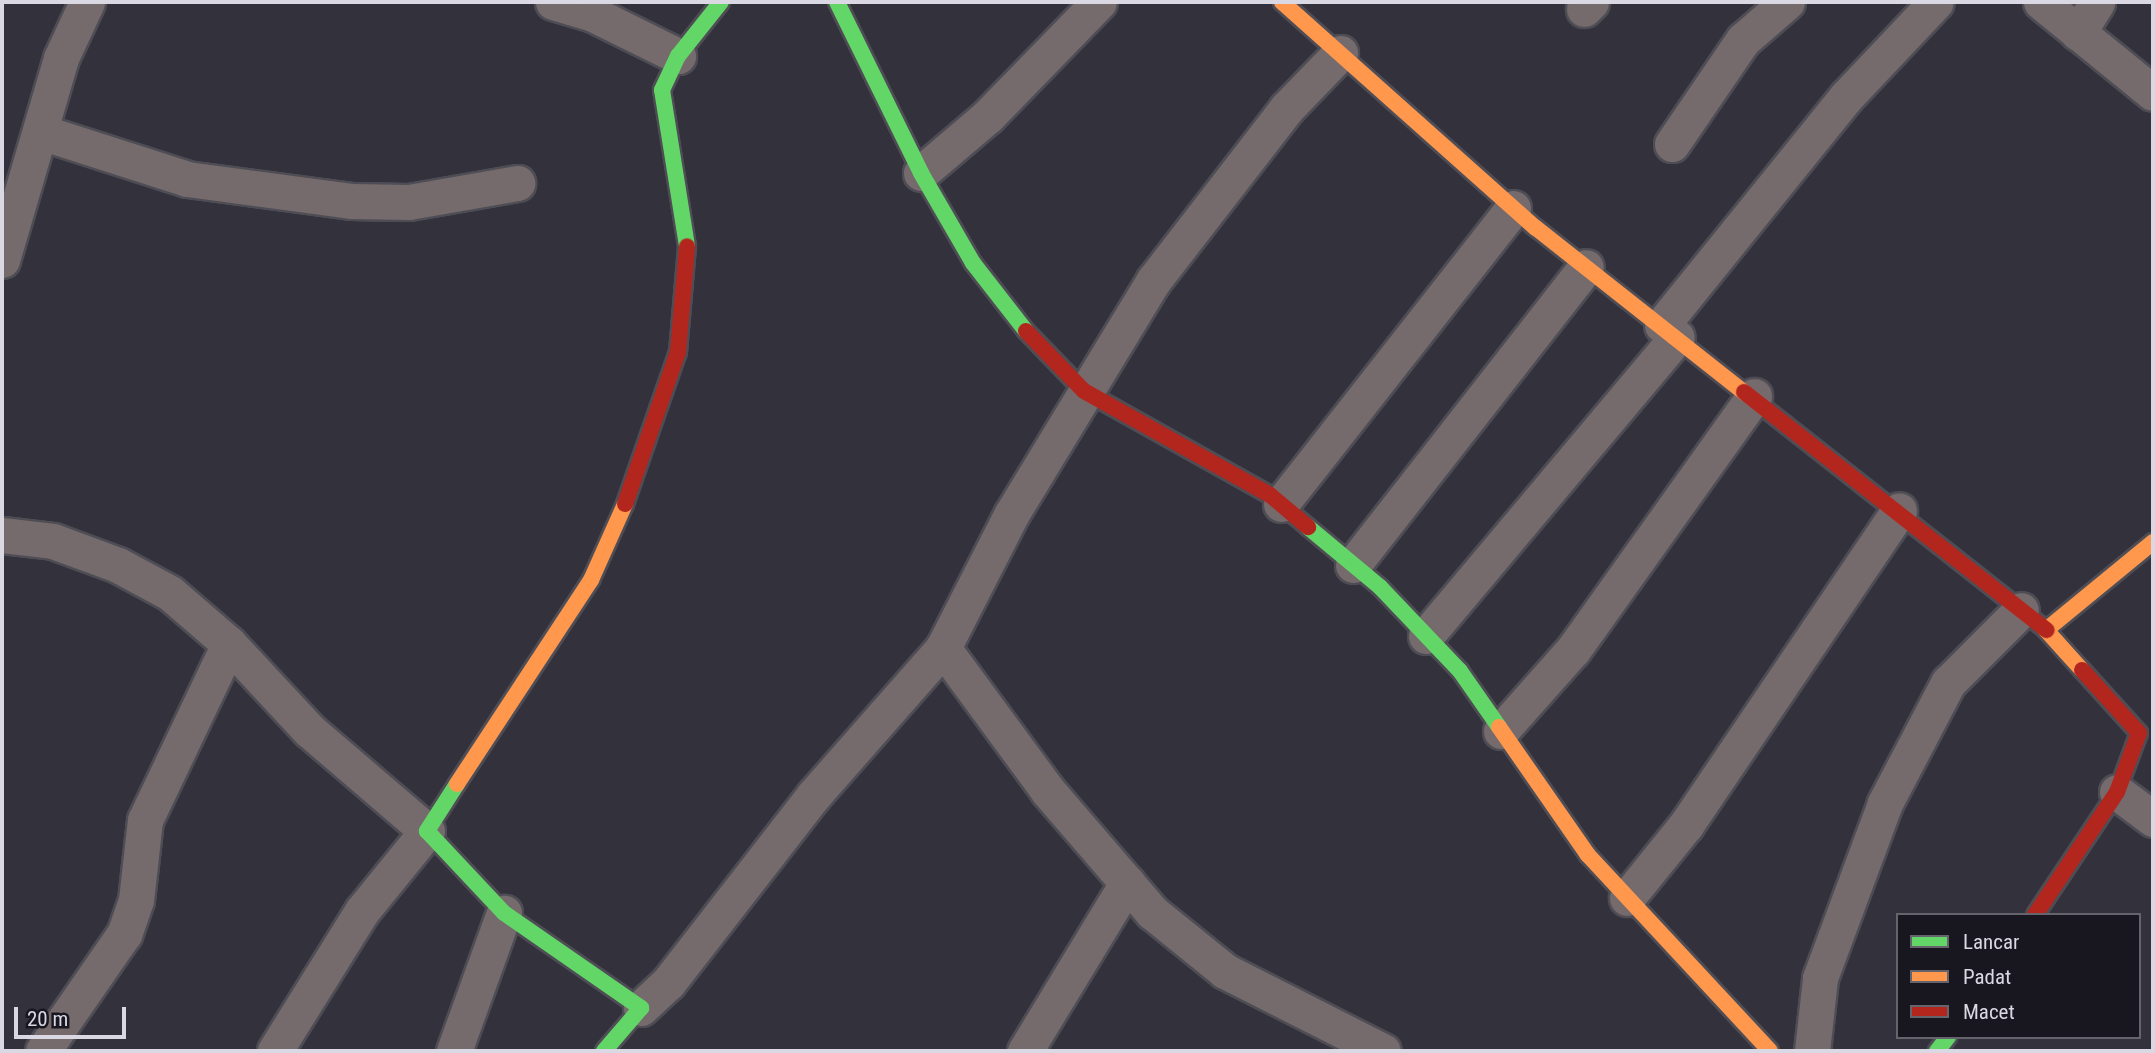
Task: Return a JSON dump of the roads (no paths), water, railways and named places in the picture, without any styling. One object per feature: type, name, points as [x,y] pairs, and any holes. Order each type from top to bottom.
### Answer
[{"type":"street","points":[[2,260],[61,58],[87,2]]},
{"type":"street","points":[[553,2],[678,56]]},
{"type":"street","points":[[275,1051],[362,911],[427,831],[591,580],[665,401],[689,278],[686,215],[662,100],[678,56],[721,2]]},
{"type":"street","points":[[836,2],[921,173],[973,263],[1084,391],[1281,504],[1353,565],[1426,636],[1627,898],[1770,1051]]},
{"type":"street","points":[[921,173],[988,116],[1098,2]]},
{"type":"street","points":[[1282,2],[1513,208],[1899,510],[2033,620],[2139,733],[2117,792],[2036,913]]},
{"type":"street","points":[[1672,144],[1743,40],[1787,2]]},
{"type":"street","points":[[1426,636],[1670,331],[1847,96],[1937,2]]},
{"type":"street","points":[[2041,2],[2153,93]]},
{"type":"street","points":[[2078,33],[2096,2]]},
{"type":"street","points":[[604,1051],[641,1008],[668,983],[814,795],[943,648],[1084,391],[1154,280],[1286,109],[1340,53]]},
{"type":"street","points":[[41,132],[187,179],[351,201],[409,202],[517,183]]},
{"type":"street","points":[[1281,504],[1513,208]]},
{"type":"street","points":[[1353,565],[1586,267]]},
{"type":"street","points":[[1501,731],[1573,650],[1754,396]]},
{"type":"street","points":[[1627,898],[1686,825],[1749,722],[1899,510]]},
{"type":"street","points":[[2,535],[53,541],[118,565],[170,593],[229,644],[309,730],[427,831],[504,913],[641,1008]]},
{"type":"street","points":[[1812,1051],[1820,978],[1900,771],[1948,683],[2033,620],[2153,541]]},
{"type":"street","points":[[43,1051],[124,934],[136,900],[145,820],[229,644]]},
{"type":"street","points":[[943,648],[1048,791],[1127,883],[1224,971],[1383,1051]]},
{"type":"street","points":[[2117,792],[2153,819]]},
{"type":"street","points":[[1025,1051],[1127,883]]},
{"type":"street","points":[[454,1051],[504,913]]}]
